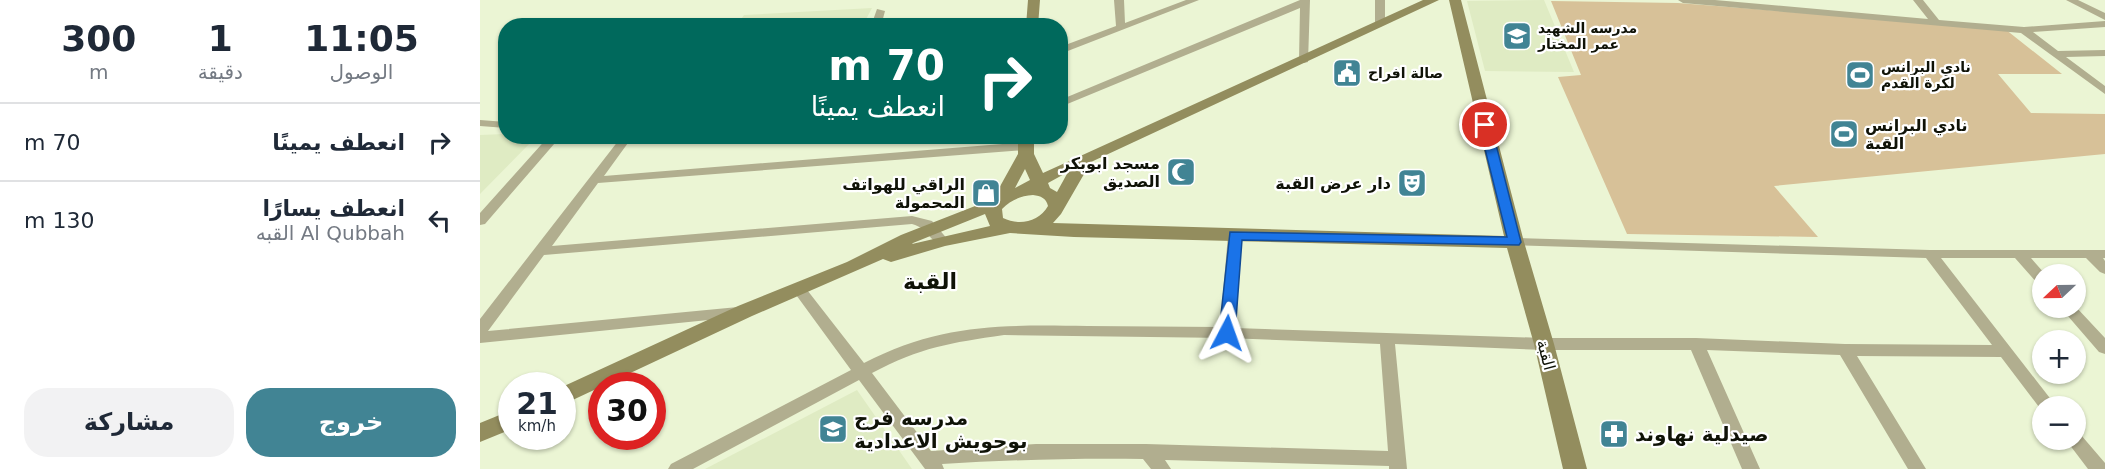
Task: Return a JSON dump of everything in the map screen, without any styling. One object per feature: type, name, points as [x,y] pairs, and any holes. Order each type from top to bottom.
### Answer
[{"type":"street","points":[[1033,18],[1034,0]]},
{"type":"street","points":[[1119,0],[1121,28]]},
{"type":"street","points":[[1068,48],[1194,0]]},
{"type":"street","points":[[1380,0],[1380,24]]},
{"type":"street","points":[[576,390],[745,311],[936,235],[1001,200],[1041,186],[1084,159],[1433,0]]},
{"type":"street","name":"القبة","points":[[1455,0],[1515,242],[1544,344],[1575,469]]},
{"type":"street","points":[[1683,0],[1750,3],[2024,30],[2105,24]]},
{"type":"street","points":[[1918,0],[1935,21]]},
{"type":"street","points":[[2071,0],[2105,17]]},
{"type":"street","points":[[1068,101],[1305,2],[1304,60]]},
{"type":"street","points":[[878,18],[880,11]]},
{"type":"street","points":[[2024,30],[2100,83],[2105,91]]},
{"type":"street","points":[[2056,54],[2105,53]]},
{"type":"street","points":[[480,123],[498,124]]},
{"type":"street","points":[[480,131],[498,130]]},
{"type":"street","points":[[480,221],[548,144]]},
{"type":"street","points":[[480,330],[542,252],[622,144]]},
{"type":"street","points":[[1026,145],[1041,186],[1051,195],[1057,206]]},
{"type":"street","points":[[595,180],[1026,145]]},
{"type":"street","points":[[1010,228],[995,221],[993,215],[1026,145]]},
{"type":"street","points":[[1031,226],[1049,218],[1084,159]]},
{"type":"street","points":[[542,252],[912,220],[922,222],[936,235],[1031,226],[1074,231],[1930,254],[2105,254]]},
{"type":"street","points":[[1227,333],[1235,235]]},
{"type":"street","points":[[1930,254],[2002,351],[2040,396]]},
{"type":"street","points":[[2019,254],[2032,268]]},
{"type":"street","points":[[2090,254],[2105,269]]},
{"type":"street","points":[[799,289],[931,463],[1036,451],[1146,451],[1398,464],[1388,339]]},
{"type":"street","points":[[480,337],[745,311]]},
{"type":"street","points":[[2077,318],[2105,348]]},
{"type":"street","points":[[677,469],[861,370],[915,346],[944,338],[1004,330],[1227,333],[1544,344],[1696,344],[1845,350],[2002,351]]},
{"type":"street","points":[[1696,344],[1751,469]]},
{"type":"street","points":[[1845,350],[1917,469]]},
{"type":"street","points":[[480,433],[498,426]]},
{"type":"street","points":[[2083,450],[2099,469]]},
{"type":"street","points":[[1146,451],[1162,469]]},
{"type":"shaded area","name":"مدرسه الشهيد عمر المختار","points":[[1544,0],[1574,72],[1485,71],[1467,1]]},
{"type":"shaded area","name":"نادي البرانس القبة","points":[[1551,1],[1678,3],[2005,29],[2062,74],[1998,74],[2031,113],[2105,114],[2105,154],[1774,186],[1818,237],[1627,234],[1558,77],[1581,75]]},
{"type":"shaded area","points":[[872,8],[867,18],[742,18],[744,15]]},
{"type":"shaded area","points":[[498,134],[498,144],[529,144],[480,194],[480,135]]},
{"type":"shaded area","name":"مدرسه فرج بوحويش الاعدادية","points":[[857,390],[912,469],[705,469]]},
{"type":"place","name":"مدرسه الشهيد عمر المختار","points":[[1517,36]]},
{"type":"place","name":"صالة افراح","points":[[1347,73]]},
{"type":"place","name":"نادي البرانس لكرة القدم","points":[[1860,75]]},
{"type":"place","name":"نادي البرانس القبة","points":[[1844,134]]},
{"type":"place","name":"مسجد ابوبكر الصديق","points":[[1181,172]]},
{"type":"place","name":"دار عرض القبة","points":[[1412,183]]},
{"type":"place","name":"الراقي للهواتف المحمولة","points":[[986,193]]},
{"type":"place","name":"مدرسه فرج بوحويش الاعدادية","points":[[833,429]]},
{"type":"place","name":"صيدلية نهاوند","points":[[1614,434]]},
{"type":"district","name":"القبة","points":[[930,281]]},
{"type":"route","points":[[1227,333],[1235,235],[1515,242],[1485,125]]}]
